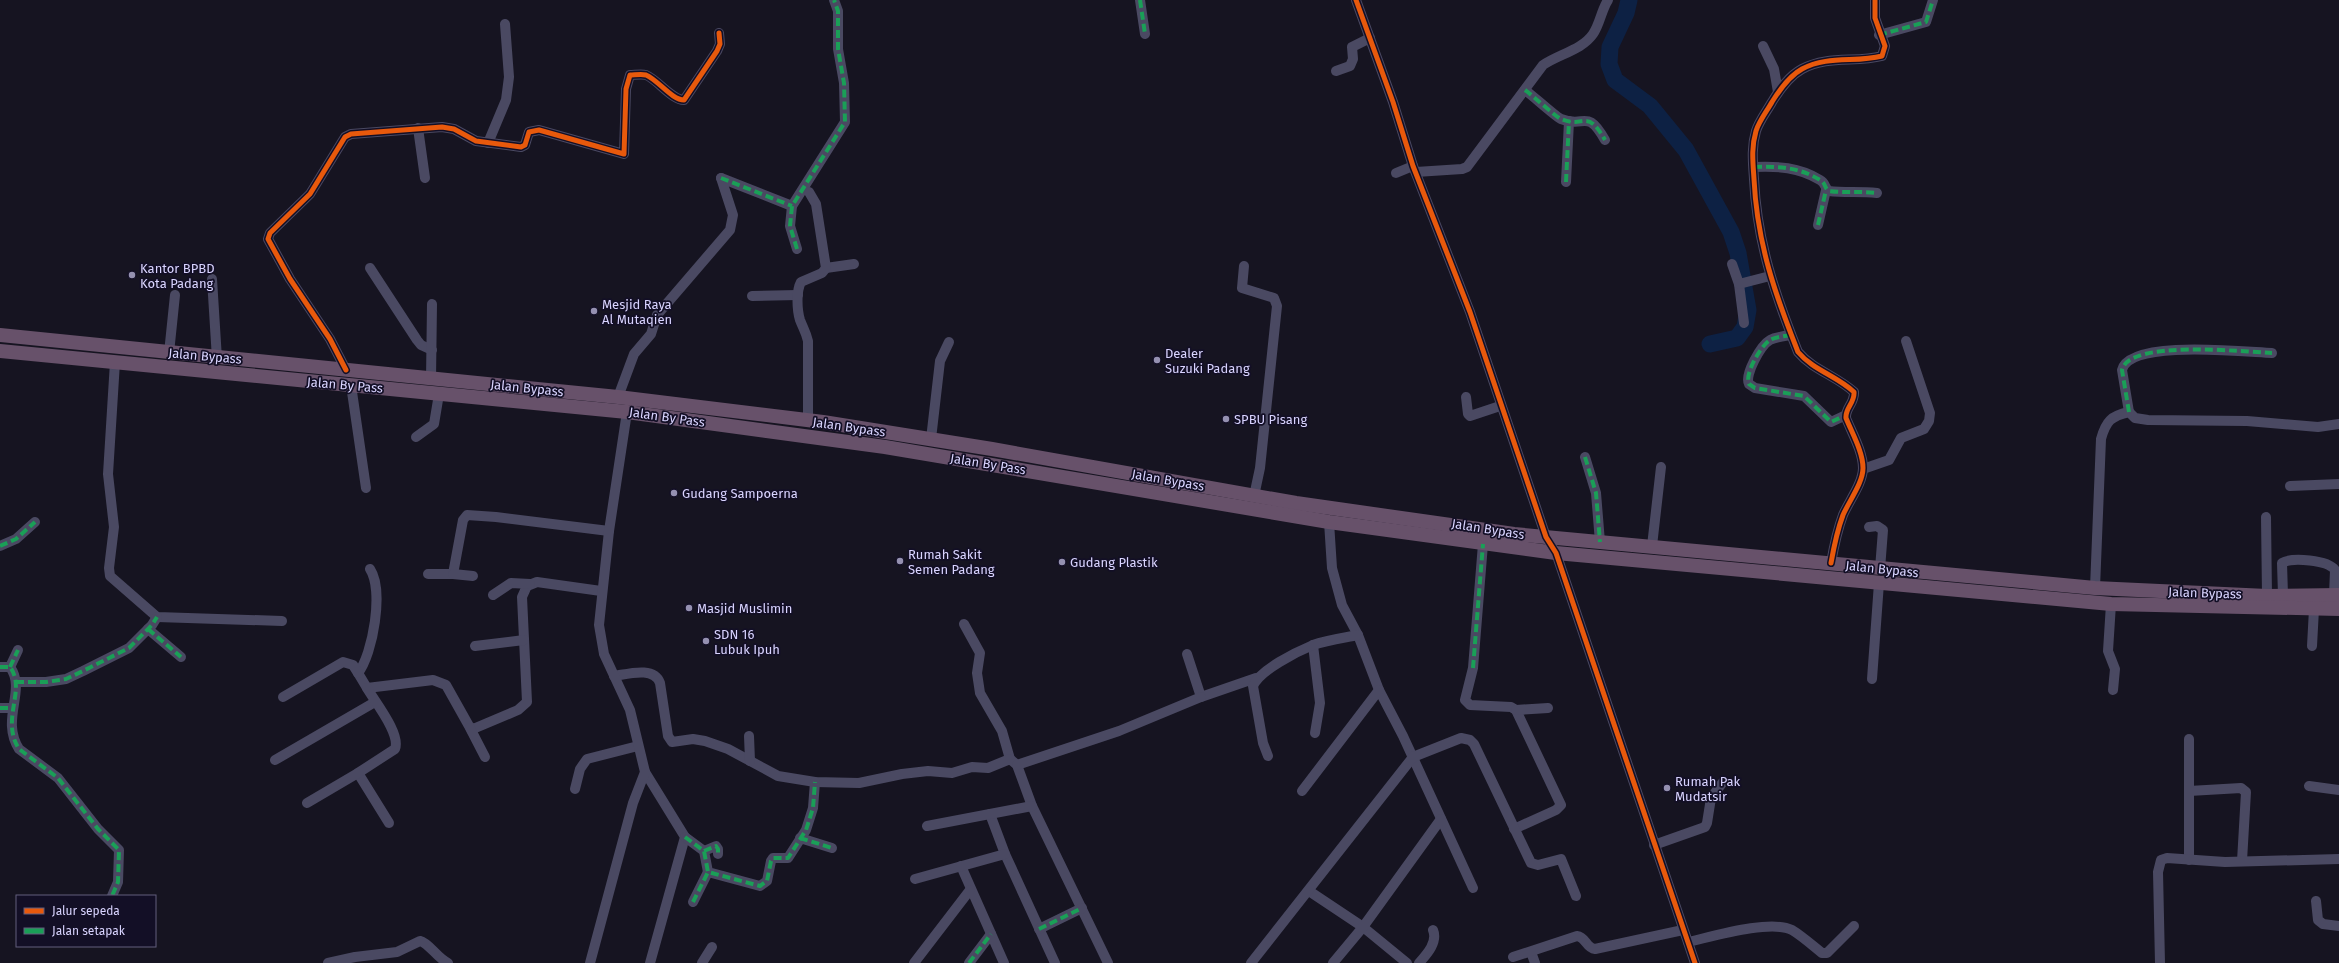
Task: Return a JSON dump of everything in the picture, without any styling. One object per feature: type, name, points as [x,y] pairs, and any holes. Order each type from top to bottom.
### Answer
[{"type":"highway","name":"Jalan Bypass","points":[[0,335],[217,358],[618,397],[808,421],[946,441],[1254,496],[1514,534],[1652,546],[1775,560],[1831,563],[1880,576]]},
{"type":"highway","name":"Jalan By Pass","points":[[0,350],[627,412],[833,439],[1329,522]]},
{"type":"highway","points":[[943,457],[946,441]]},
{"type":"highway","name":"Jalan Bypass","points":[[1329,522],[1556,553],[1880,576],[1952,576],[2094,588],[2267,596],[2337,595]]},
{"type":"highway","points":[[1880,576],[1949,590],[2111,604],[2339,609]]},
{"type":"highway","points":[[1949,590],[1952,576]]},
{"type":"street","points":[[797,249],[790,226],[792,206],[845,122],[844,83],[838,49],[838,11],[834,0]]},
{"type":"street","points":[[1140,0],[1145,34]]},
{"type":"street","points":[[1356,0],[1414,169],[1470,312],[1500,406],[1546,537],[1556,553],[1695,963]]},
{"type":"street","points":[[1396,173],[1414,169],[1462,169],[1467,167],[1543,65],[1556,56],[1587,42],[1594,33],[1602,9],[1608,0]]},
{"type":"street","points":[[1791,335],[1767,342],[1750,368],[1747,376],[1749,384],[1755,388],[1804,396],[1831,422],[1846,415],[1855,399],[1854,392],[1846,385],[1804,360],[1798,352],[1791,335],[1762,249],[1755,206],[1754,167],[1752,153],[1757,130],[1778,92],[1789,78],[1801,69],[1815,63],[1834,59],[1882,56],[1885,46],[1875,18],[1875,0]]},
{"type":"street","points":[[1880,35],[1926,22],[1933,0]]},
{"type":"street","points":[[488,143],[506,100],[509,76],[505,24]]},
{"type":"street","points":[[346,370],[326,332],[269,244],[268,236],[314,190],[345,137],[351,134],[418,128],[450,128],[476,141],[521,147],[525,145],[529,132],[539,130],[624,154],[626,89],[630,75],[646,75],[664,87],[674,97],[684,100],[717,51],[720,44],[719,33]]},
{"type":"street","points":[[1336,71],[1350,66],[1353,59],[1352,47],[1370,38]]},
{"type":"street","points":[[1763,46],[1774,69],[1778,92]]},
{"type":"street","points":[[1525,90],[1560,119],[1592,122],[1605,140]]},
{"type":"street","points":[[1566,182],[1569,121]]},
{"type":"street","points":[[418,128],[425,178]]},
{"type":"street","points":[[1754,167],[1785,167],[1804,171],[1824,182],[1826,190],[1818,225]]},
{"type":"street","points":[[618,397],[634,354],[649,336],[657,315],[730,230],[733,215],[721,178],[792,206]]},
{"type":"street","points":[[1826,190],[1877,193]]},
{"type":"street","points":[[809,192],[816,204],[826,268]]},
{"type":"street","points":[[808,421],[808,341],[799,316],[798,295],[802,282],[822,273],[826,268],[854,264]]},
{"type":"street","points":[[1732,264],[1743,284],[1744,323]]},
{"type":"street","points":[[1244,266],[1242,288],[1274,298],[1277,306],[1260,468],[1254,496]]},
{"type":"street","points":[[370,268],[416,340],[421,345],[432,350]]},
{"type":"street","points":[[1743,284],[1770,276]]},
{"type":"street","points":[[212,279],[217,358]]},
{"type":"street","points":[[168,353],[175,295]]},
{"type":"street","points":[[752,296],[798,295]]},
{"type":"street","points":[[431,379],[432,304]]},
{"type":"street","points":[[1863,469],[1889,460],[1901,438],[1924,429],[1929,421],[1930,413],[1906,341]]},
{"type":"street","points":[[932,439],[940,361],[949,342]]},
{"type":"street","points":[[2272,353],[2169,350],[2152,351],[2131,357],[2124,364],[2122,370],[2129,412],[2135,418],[2148,420],[2247,421],[2318,427],[2339,424]]},
{"type":"street","points":[[115,362],[108,474],[114,527],[109,568],[110,576],[157,617],[282,621]]},
{"type":"street","points":[[351,385],[366,488]]},
{"type":"street","points":[[416,436],[434,424],[439,394]]},
{"type":"street","points":[[1466,397],[1468,414],[1470,416],[1500,406]]},
{"type":"street","points":[[627,412],[601,590],[600,638],[604,654],[630,710],[645,772],[685,837],[704,850],[708,872],[694,902]]},
{"type":"street","points":[[2094,588],[2101,439],[2107,421],[2117,414],[2129,412]]},
{"type":"street","points":[[1831,563],[1836,534],[1850,499],[1861,479],[1863,469],[1862,461],[1846,415]]},
{"type":"street","points":[[1585,457],[1596,493],[1600,542]]},
{"type":"street","points":[[1652,546],[1660,467]]},
{"type":"street","points":[[2290,486],[2339,484]]},
{"type":"street","points":[[452,574],[463,520],[467,515],[496,517],[609,531]]},
{"type":"street","points":[[2266,517],[2267,596]]},
{"type":"street","points":[[0,546],[16,539],[35,522]]},
{"type":"street","points":[[1329,522],[1336,586],[1342,605],[1358,634],[1379,690],[1473,888]]},
{"type":"street","points":[[1869,527],[1877,526],[1883,530],[1872,679]]},
{"type":"street","points":[[1483,544],[1473,668],[1465,700],[1470,705],[1511,707],[1516,710],[1548,708]]},
{"type":"street","points":[[2283,595],[2282,563],[2317,561],[2329,564],[2335,570],[2337,595]]},
{"type":"street","points":[[358,673],[365,664],[374,632],[375,585],[370,569]]},
{"type":"street","points":[[428,574],[473,576]]},
{"type":"street","points":[[493,595],[511,584],[530,584],[537,582],[601,590]]},
{"type":"street","points":[[470,728],[477,729],[484,726],[518,710],[527,702],[522,597],[526,586],[530,584]]},
{"type":"street","points":[[2111,604],[2108,651],[2116,669],[2113,690]]},
{"type":"street","points":[[2312,646],[2314,609]]},
{"type":"street","points":[[16,682],[46,682],[66,679],[130,648],[157,617]]},
{"type":"street","points":[[964,624],[980,653],[977,673],[980,693],[1002,731],[1013,762],[1032,806],[1108,963]]},
{"type":"street","points":[[148,629],[181,657]]},
{"type":"street","points":[[614,676],[647,673],[656,676],[660,683],[668,736],[672,742],[693,739],[705,741],[728,749],[778,776],[815,782],[859,783],[902,774],[928,771],[952,773],[972,767],[988,768],[1119,731],[1201,697],[1256,678],[1267,670],[1313,645],[1358,634]]},
{"type":"street","points":[[475,646],[524,640]]},
{"type":"street","points":[[1313,645],[1320,703],[1315,733]]},
{"type":"street","points":[[18,650],[5,667],[16,682],[12,708],[11,734],[19,749],[58,778],[98,829],[119,850],[118,882],[112,895]]},
{"type":"street","points":[[1187,654],[1201,697]]},
{"type":"street","points":[[282,697],[343,662],[353,665],[395,734],[397,744],[391,752],[307,802]]},
{"type":"street","points":[[1256,678],[1253,686],[1263,743],[1268,756]]},
{"type":"street","points":[[367,688],[433,680],[440,681],[446,685],[485,757]]},
{"type":"street","points":[[1302,791],[1379,690]]},
{"type":"street","points":[[275,760],[375,702]]},
{"type":"street","points":[[0,708],[12,708]]},
{"type":"street","points":[[1514,829],[1556,810],[1560,805],[1516,710]]},
{"type":"street","points":[[749,736],[750,761]]},
{"type":"street","points":[[1252,963],[1412,757],[1461,738],[1470,740],[1474,744],[1531,863],[1538,865],[1558,858],[1564,860],[1576,896]]},
{"type":"street","points":[[2189,739],[2189,860]]},
{"type":"street","points":[[575,789],[580,769],[587,760],[638,746]]},
{"type":"street","points":[[590,963],[633,804],[645,772]]},
{"type":"street","points":[[358,773],[388,823]]},
{"type":"street","points":[[708,872],[760,886],[767,881],[771,861],[774,858],[788,858],[811,818],[815,782]]},
{"type":"street","points":[[1654,845],[1704,827],[1707,824],[1711,798],[1723,782]]},
{"type":"street","points":[[2309,786],[2339,790]]},
{"type":"street","points":[[2189,790],[2242,788],[2246,792],[2242,861]]},
{"type":"street","points":[[927,826],[1032,806]]},
{"type":"street","points":[[990,814],[1005,854],[1055,963]]},
{"type":"street","points":[[1333,963],[1363,927],[1441,819]]},
{"type":"street","points":[[650,963],[685,837]]},
{"type":"street","points":[[800,838],[832,848]]},
{"type":"street","points":[[704,850],[716,846],[718,849],[718,854]]},
{"type":"street","points":[[916,879],[1005,854]]},
{"type":"street","points":[[2160,963],[2159,863],[2167,858],[2242,861],[2339,859]]},
{"type":"street","points":[[961,866],[970,890],[1004,963]]},
{"type":"street","points":[[914,963],[970,890]]},
{"type":"street","points":[[1309,891],[1363,927],[1407,963]]},
{"type":"street","points":[[2316,901],[2318,920],[2324,924],[2339,926]]},
{"type":"street","points":[[1039,928],[1082,908]]},
{"type":"street","points":[[1688,942],[1735,931],[1776,927],[1791,930],[1822,953],[1827,953],[1854,926]]},
{"type":"street","points":[[1419,963],[1434,941],[1435,935],[1433,930]]},
{"type":"street","points":[[1513,957],[1577,936],[1582,938],[1590,948],[1595,949],[1683,930]]},
{"type":"street","points":[[969,963],[991,934]]},
{"type":"street","points":[[328,963],[373,959],[397,952],[420,941],[425,943],[437,957],[448,963]]},
{"type":"street","points":[[702,963],[712,947]]},
{"type":"street","points":[[1531,952],[1534,963]]},
{"type":"waterway","points":[[1629,0],[1626,13],[1610,47],[1609,64],[1615,80],[1650,106],[1686,150],[1731,232],[1738,253],[1748,310],[1745,327],[1737,338],[1710,344]]},
{"type":"marked path","points":[[797,249],[790,226],[792,206],[845,122],[844,83],[838,49],[838,11],[834,0]]},
{"type":"marked path","points":[[1140,0],[1145,34]]},
{"type":"marked path","points":[[1879,35],[1926,22],[1933,0]]},
{"type":"marked path","points":[[1525,90],[1561,119],[1575,122],[1589,121],[1599,130],[1605,140]]},
{"type":"marked path","points":[[1566,182],[1569,121]]},
{"type":"marked path","points":[[1754,167],[1779,167],[1804,172],[1822,181],[1829,191],[1877,193]]},
{"type":"marked path","points":[[721,178],[792,206]]},
{"type":"marked path","points":[[1818,225],[1826,190]]},
{"type":"marked path","points":[[1791,335],[1772,339],[1766,343],[1751,367],[1748,380],[1749,384],[1755,388],[1804,396],[1831,422],[1846,415]]},
{"type":"marked path","points":[[2129,412],[2122,370],[2129,360],[2145,354],[2165,351],[2215,350],[2272,353]]},
{"type":"marked path","points":[[1585,457],[1596,493],[1600,542]]},
{"type":"marked path","points":[[0,546],[16,539],[35,522]]},
{"type":"marked path","points":[[1473,668],[1483,544]]},
{"type":"marked path","points":[[16,682],[46,682],[66,679],[129,648],[152,625],[157,617]]},
{"type":"marked path","points":[[148,629],[181,657]]},
{"type":"marked path","points":[[10,667],[18,650]]},
{"type":"marked path","points":[[0,667],[10,667],[14,676],[16,685],[12,727],[14,738],[19,749],[58,778],[98,829],[119,850],[118,882],[112,895]]},
{"type":"marked path","points":[[0,708],[12,708]]},
{"type":"marked path","points":[[685,837],[704,851],[708,872],[760,886],[767,881],[773,858],[788,858],[806,830],[813,808],[815,782]]},
{"type":"marked path","points":[[800,838],[832,848]]},
{"type":"marked path","points":[[704,851],[716,846],[718,849],[718,854]]},
{"type":"marked path","points":[[693,902],[708,872]]},
{"type":"marked path","points":[[1039,929],[1082,908]]},
{"type":"marked path","points":[[969,963],[991,934]]},
{"type":"cycle path","points":[[1356,0],[1393,102],[1413,166],[1470,312],[1546,537],[1556,553],[1695,963]]},
{"type":"cycle path","points":[[1831,563],[1843,515],[1861,480],[1863,468],[1863,462],[1857,443],[1846,418],[1854,392],[1847,386],[1811,364],[1798,352],[1782,310],[1768,268],[1763,247],[1756,202],[1753,149],[1757,127],[1775,97],[1789,79],[1797,72],[1822,62],[1882,56],[1885,46],[1875,18],[1875,0]]},
{"type":"cycle path","points":[[346,370],[330,339],[290,279],[268,239],[270,233],[310,194],[345,137],[351,134],[442,127],[454,129],[476,141],[521,147],[525,145],[529,132],[539,130],[624,154],[626,89],[630,75],[646,75],[675,97],[684,100],[717,51],[720,44],[719,33]]},
{"type":"place","name":"Kantor BPBD Kota Padang","points":[[132,275]]},
{"type":"place","name":"Mesjid Raya Al Mutaqien","points":[[594,311]]},
{"type":"place","name":"Dealer Suzuki Padang","points":[[1157,360]]},
{"type":"place","name":"SPBU Pisang","points":[[1226,419]]},
{"type":"place","name":"Gudang Sampoerna","points":[[674,493]]},
{"type":"place","name":"Rumah Sakit Semen Padang","points":[[900,561]]},
{"type":"place","name":"Gudang Plastik","points":[[1062,562]]},
{"type":"place","name":"Masjid Muslimin","points":[[689,608]]},
{"type":"place","name":"SDN 16 Lubuk Ipuh","points":[[706,641]]},
{"type":"place","name":"Rumah Pak Mudatsir","points":[[1667,788]]}]
